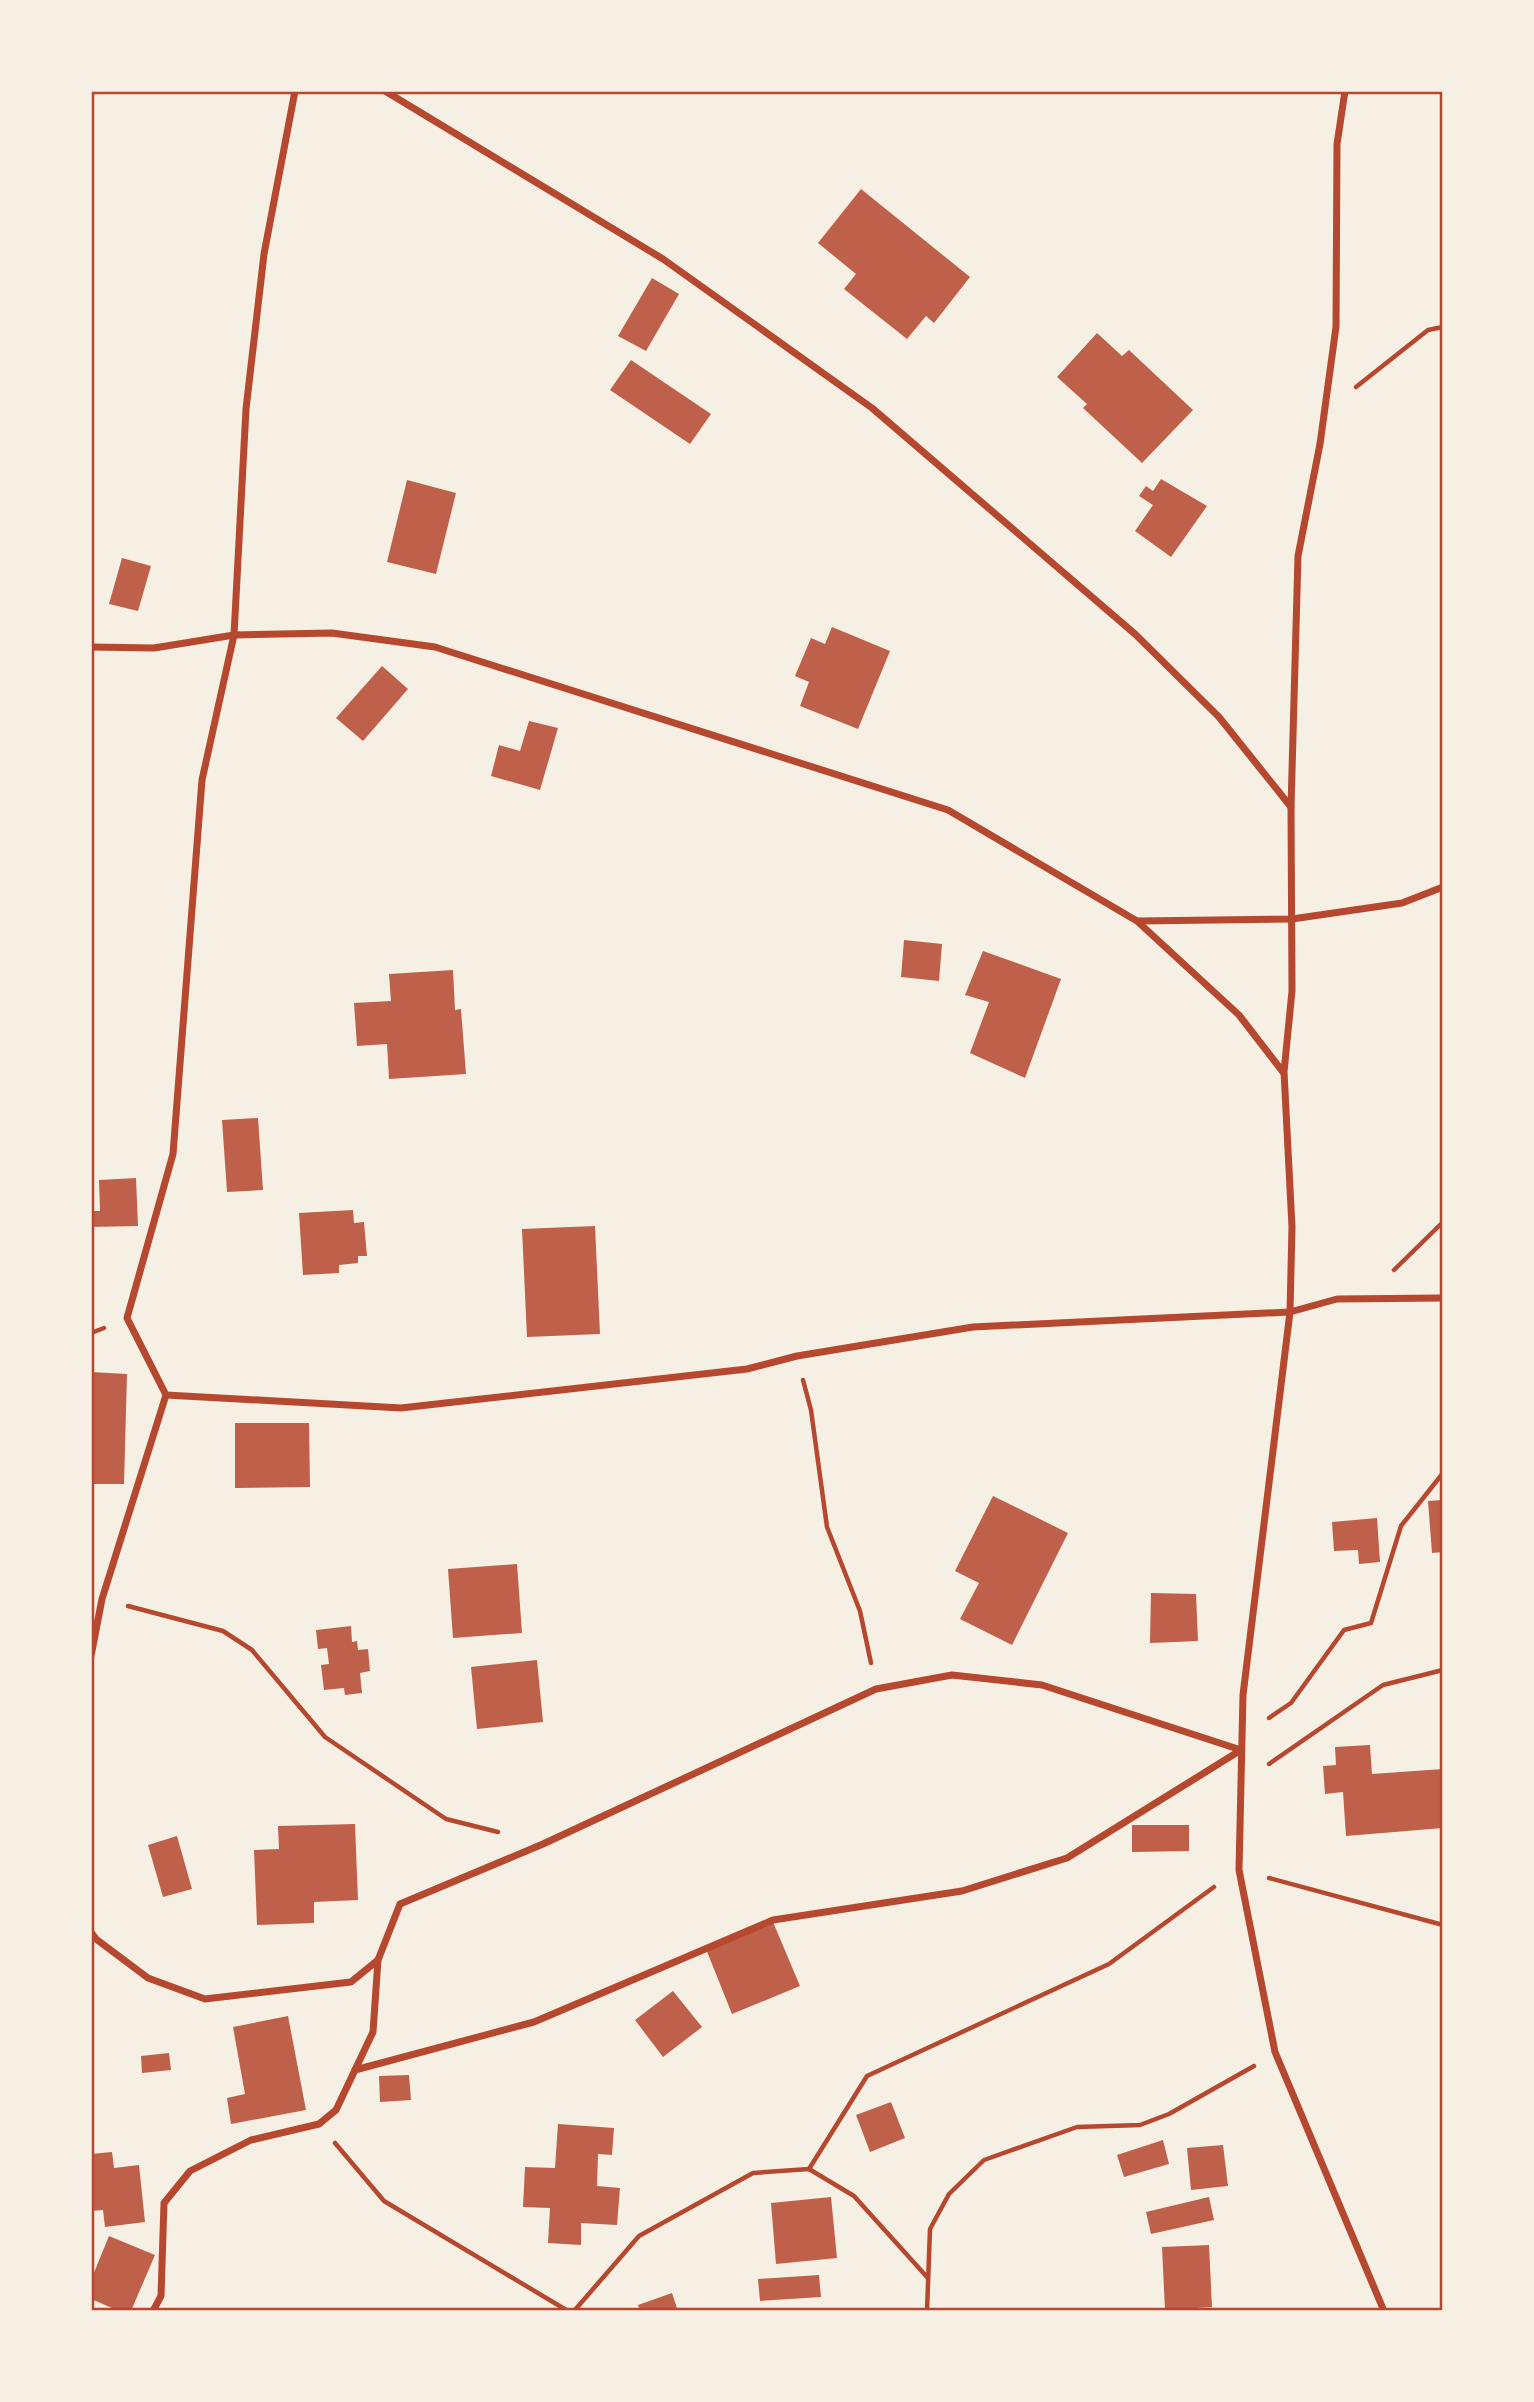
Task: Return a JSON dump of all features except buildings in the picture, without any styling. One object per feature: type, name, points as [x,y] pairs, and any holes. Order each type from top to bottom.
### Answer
[{"type":"street","points":[[91,1656],[102,1599],[166,1395],[127,1318],[173,1154],[202,780],[234,635],[246,409],[264,254],[295,91]]},
{"type":"street","points":[[385,91],[663,259],[872,408],[1135,634],[1219,717],[1291,807]]},
{"type":"street","points":[[1345,91],[1337,144],[1336,327],[1325,412],[1298,556],[1291,807],[1292,991],[1284,1072],[1292,1227],[1290,1312],[1243,1695],[1238,1870],[1275,2052],[1384,2311]]},
{"type":"street","points":[[91,647],[154,648],[234,635],[345,635],[435,647],[948,810],[1137,921],[1239,1015],[1284,1072]]},
{"type":"street","points":[[1137,921],[1292,919],[1402,902],[1443,887]]},
{"type":"street","points":[[166,1395],[401,1408],[747,1369],[797,1356],[973,1327],[1290,1312],[1337,1299],[1443,1298]]},
{"type":"street","points":[[153,2311],[161,2296],[164,2203],[190,2171],[251,2140],[319,2124],[337,2110],[373,2032],[378,1960],[400,1904],[543,1843],[876,1689],[952,1675],[1042,1685],[1241,1750]]},
{"type":"street","points":[[355,2070],[534,2022],[773,1920],[962,1891],[1067,1858],[1241,1750]]},
{"type":"street","points":[[91,1933],[148,1978],[205,1999],[351,1982],[378,1960]]},
{"type":"path","points":[[1325,412],[1429,330],[1443,327]]},
{"type":"path","points":[[1365,1298],[1443,1222]]},
{"type":"path","points":[[797,1356],[811,1410],[827,1527],[860,1611],[876,1689]]},
{"type":"path","points":[[1241,1736],[1291,1703],[1344,1630],[1371,1623],[1401,1527],[1443,1473]]},
{"type":"path","points":[[102,1599],[223,1631],[252,1650],[325,1737],[446,1819],[543,1843]]},
{"type":"path","points":[[1240,1785],[1383,1685],[1443,1670]]},
{"type":"path","points":[[809,2169],[867,2076],[1109,1964],[1238,1870],[1443,1925]]},
{"type":"path","points":[[928,2311],[930,2229],[950,2194],[985,2160],[1077,2127],[1140,2125],[1169,2113],[1275,2052]]},
{"type":"path","points":[[319,2124],[384,2201],[568,2311]]},
{"type":"path","points":[[574,2311],[639,2236],[753,2172],[809,2169],[854,2196],[928,2278]]}]
